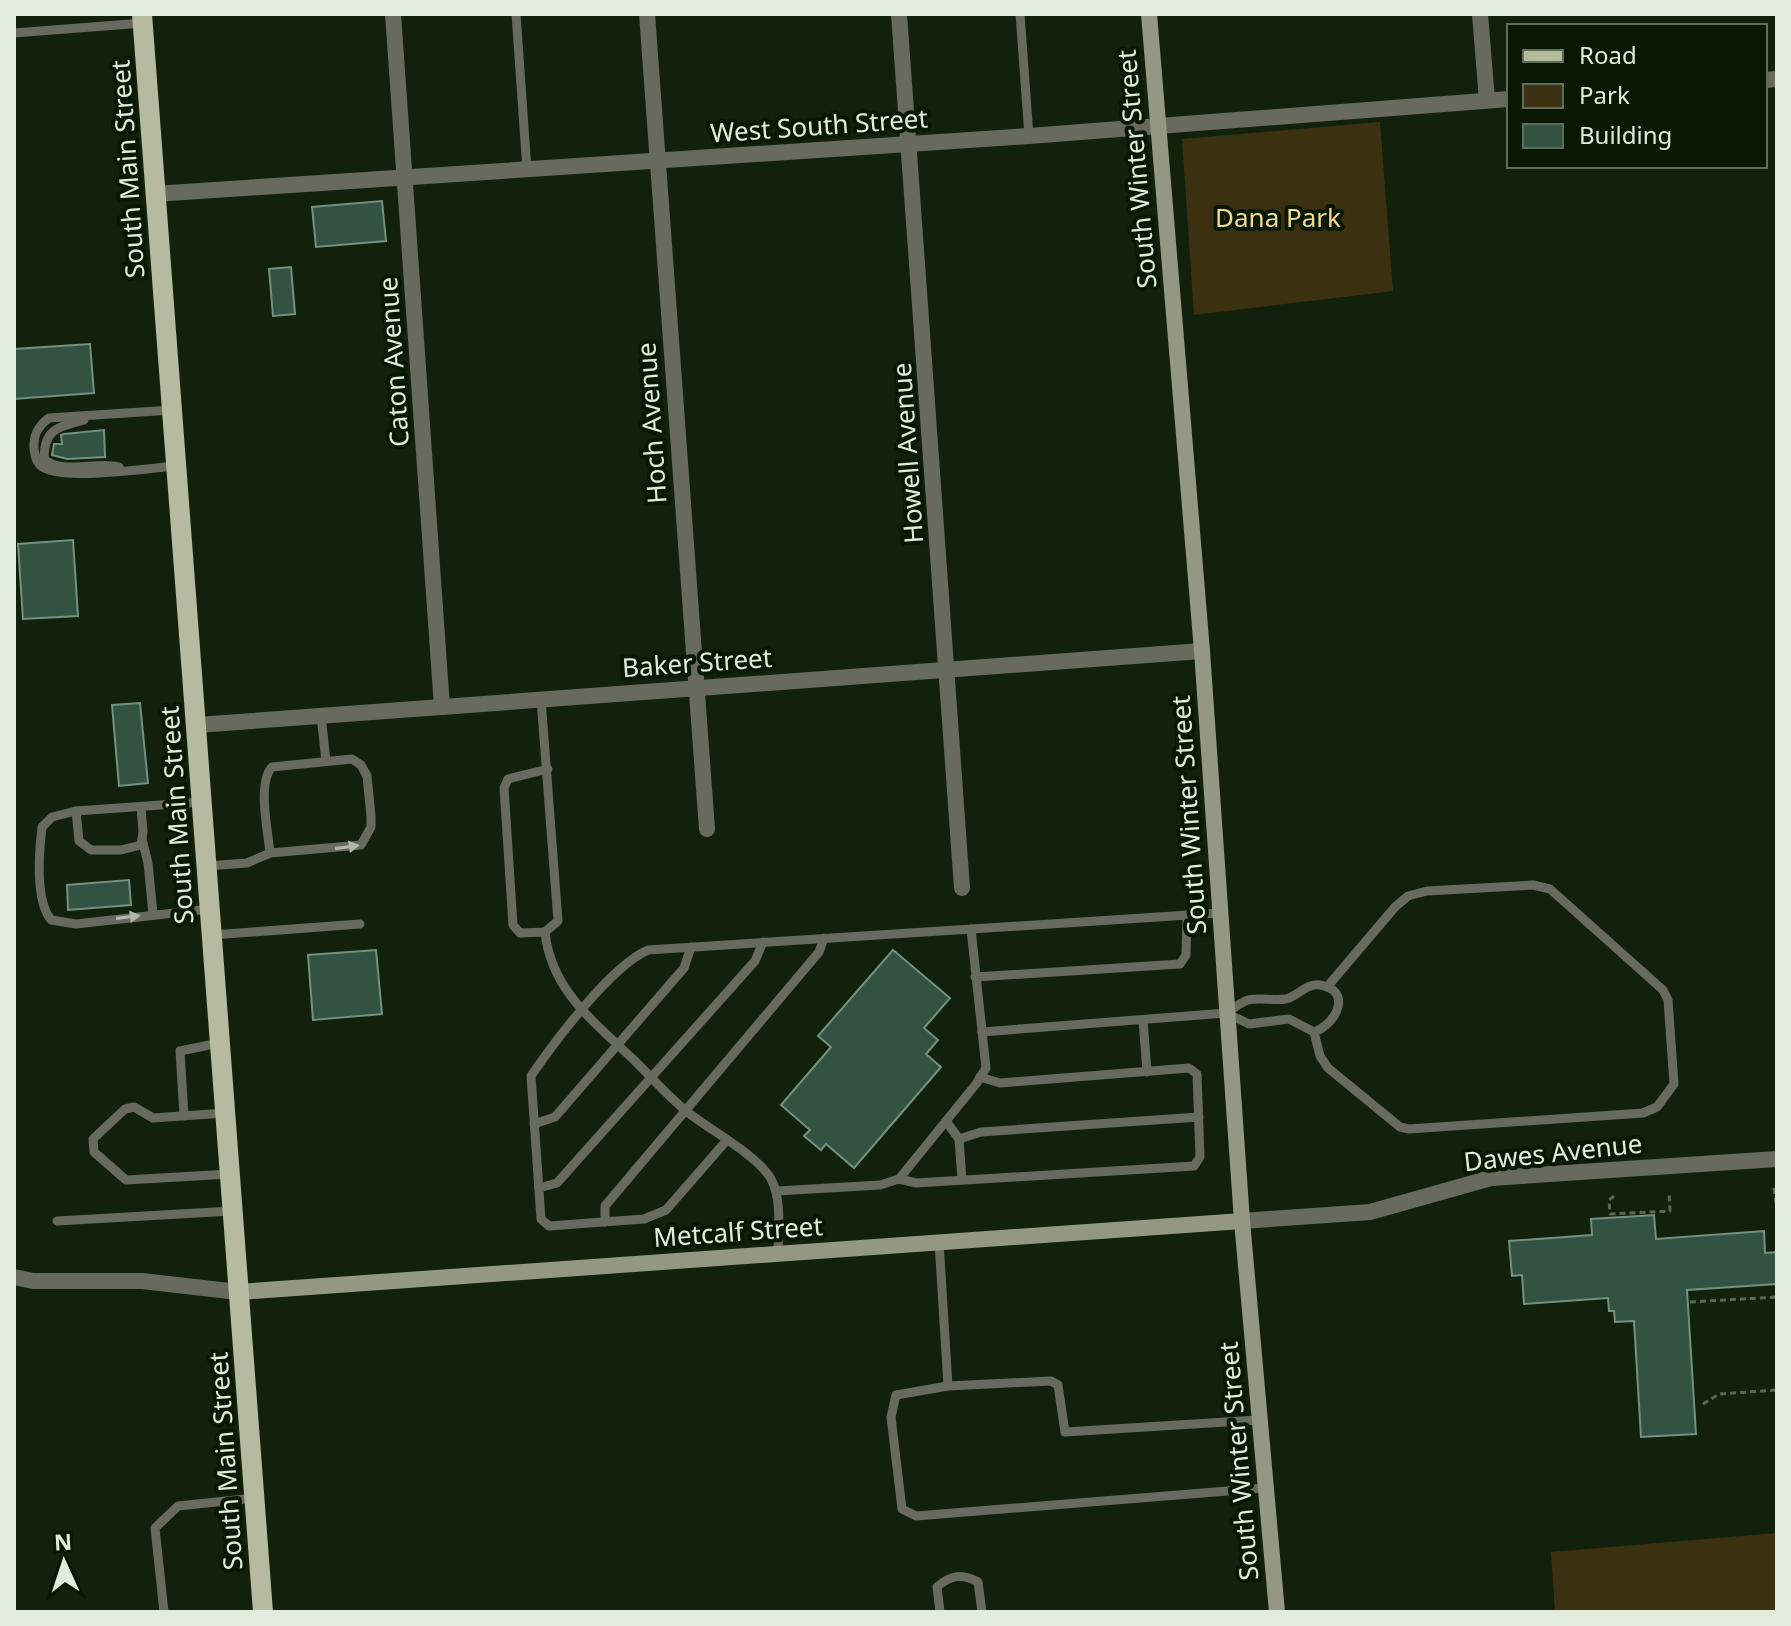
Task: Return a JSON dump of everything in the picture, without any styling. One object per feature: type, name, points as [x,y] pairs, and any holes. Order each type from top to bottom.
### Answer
[{"type":"main road","name":"South Main Street","points":[[142,19],[263,1612]]},
{"type":"street","name":"Caton Avenue","points":[[393,14],[442,707]]},
{"type":"street","name":"Hoch Avenue","points":[[647,14],[707,829]]},
{"type":"street","name":"Howell Avenue","points":[[899,14],[962,888]]},
{"type":"street","name":"South Winter Street","points":[[1149,14],[1202,651],[1242,1221],[1277,1612]]},
{"type":"street","points":[[1480,14],[1487,100]]},
{"type":"street","name":"West South Street","points":[[154,194],[1029,136],[1507,99]]},
{"type":"street","name":"Baker Street","points":[[197,725],[1202,651]]},
{"type":"street","name":"Dawes Avenue","points":[[1242,1221],[1370,1212],[1491,1178],[1777,1159]]},
{"type":"street","name":"Metcalf Street","points":[[238,1292],[1242,1221]]},
{"type":"street","points":[[14,1277],[33,1281],[142,1281],[238,1292]]},
{"type":"lane","points":[[516,14],[527,170]]},
{"type":"lane","points":[[1020,14],[1029,136]]},
{"type":"lane","points":[[14,33],[142,19]]},
{"type":"lane","points":[[172,410],[49,418],[35,433],[35,457],[40,466],[55,473],[177,466]]},
{"type":"lane","points":[[541,699],[548,769],[558,921],[545,932],[520,933],[513,925],[504,788],[508,779],[548,769]]},
{"type":"lane","points":[[321,715],[326,761]]},
{"type":"lane","points":[[207,866],[247,863],[270,853],[361,845],[371,827],[371,816],[367,776],[361,765],[352,759],[280,764],[266,773],[264,785],[270,853]]},
{"type":"lane","points":[[203,802],[76,811],[52,817],[42,827],[39,853],[43,911],[51,920],[76,924],[210,909]]},
{"type":"lane","points":[[76,811],[79,841],[91,850],[121,850],[141,845],[141,807]]},
{"type":"lane","points":[[142,839],[148,863],[153,914]]},
{"type":"lane","points":[[1314,1032],[1320,1056],[1328,1068],[1400,1127],[1409,1129],[1643,1113],[1657,1107],[1674,1084],[1668,1000],[1663,990],[1550,889],[1533,885],[1427,891],[1408,896],[1327,987]]},
{"type":"lane","points":[[727,1140],[666,1210],[644,1219],[605,1222],[549,1226],[541,1219],[531,1076],[580,1011],[633,956],[648,950],[1219,913]]},
{"type":"lane","points":[[975,977],[1180,964],[1186,955],[1187,915]]},
{"type":"lane","points":[[212,935],[360,924]]},
{"type":"lane","points":[[899,1179],[986,1068],[971,929]]},
{"type":"lane","points":[[545,932],[546,945],[556,972],[580,1011],[686,1111],[771,1176],[777,1191],[778,1254]]},
{"type":"lane","points":[[605,1222],[605,1206],[819,952],[824,938]]},
{"type":"lane","points":[[539,1188],[557,1183],[755,961],[763,942]]},
{"type":"lane","points":[[534,1124],[555,1117],[684,968],[691,947]]},
{"type":"lane","points":[[982,1032],[1226,1013],[1247,1000],[1288,998],[1316,984],[1336,994],[1338,1004],[1336,1017],[1325,1028],[1314,1032],[1289,1019],[1249,1024],[1226,1013]]},
{"type":"lane","points":[[1288,998],[1289,1019]]},
{"type":"lane","points":[[1143,1020],[1147,1072]]},
{"type":"lane","points":[[184,1116],[180,1051],[220,1043]]},
{"type":"lane","points":[[777,1191],[880,1185],[899,1179],[916,1183],[1194,1166],[1200,1157],[1197,1074],[1189,1068],[1000,1083],[980,1077]]},
{"type":"lane","points":[[225,1113],[153,1118],[134,1107],[125,1109],[93,1139],[94,1152],[126,1180],[230,1174]]},
{"type":"lane","points":[[959,1139],[981,1132],[1199,1117]]},
{"type":"lane","points":[[946,1121],[959,1139],[962,1180]]},
{"type":"lane","points":[[57,1221],[232,1211]]},
{"type":"lane","points":[[939,1242],[948,1386]]},
{"type":"lane","points":[[1258,1420],[1065,1432],[1058,1385],[1051,1381],[948,1386],[896,1395],[891,1417],[902,1509],[916,1516],[1265,1488]]},
{"type":"lane","points":[[164,1612],[155,1528],[178,1506],[255,1498]]},
{"type":"lane","points":[[940,1612],[937,1587],[948,1577],[966,1575],[978,1582],[982,1612]]},
{"type":"path","points":[[1774,1188],[1777,1209]]},
{"type":"path","points":[[1614,1196],[1609,1200],[1610,1214],[1670,1211],[1669,1192]]},
{"type":"path","points":[[1690,1302],[1777,1297]]},
{"type":"path","points":[[1703,1404],[1719,1394],[1777,1390]]},
{"type":"green space","name":"Dana Park","points":[[1380,122],[1393,291],[1194,315],[1182,139]]},
{"type":"green space","points":[[1777,1533],[1777,1612],[1555,1612],[1551,1552]]},
{"type":"building","points":[[382,201],[386,241],[316,247],[312,207]]},
{"type":"building","points":[[291,267],[295,314],[273,316],[269,269]]},
{"type":"building","points":[[90,344],[94,393],[14,399],[14,349]]},
{"type":"building","points":[[104,430],[105,457],[67,459],[52,455],[54,444],[62,444],[61,435]]},
{"type":"building","points":[[73,540],[78,616],[23,619],[18,544]]},
{"type":"building","points":[[140,703],[148,783],[119,786],[112,705]]},
{"type":"building","points":[[129,880],[131,905],[68,910],[67,885]]},
{"type":"building","points":[[376,950],[382,1014],[313,1020],[308,955]]},
{"type":"building","points":[[893,950],[950,998],[924,1028],[938,1040],[926,1054],[941,1067],[854,1168],[826,1144],[821,1150],[804,1136],[810,1130],[781,1105],[831,1047],[818,1036]]},
{"type":"building","points":[[1654,1215],[1656,1239],[1764,1231],[1765,1253],[1777,1252],[1777,1284],[1687,1290],[1696,1434],[1641,1437],[1634,1321],[1615,1322],[1614,1311],[1609,1311],[1608,1298],[1524,1304],[1522,1275],[1512,1276],[1509,1241],[1592,1235],[1591,1219]]}]
